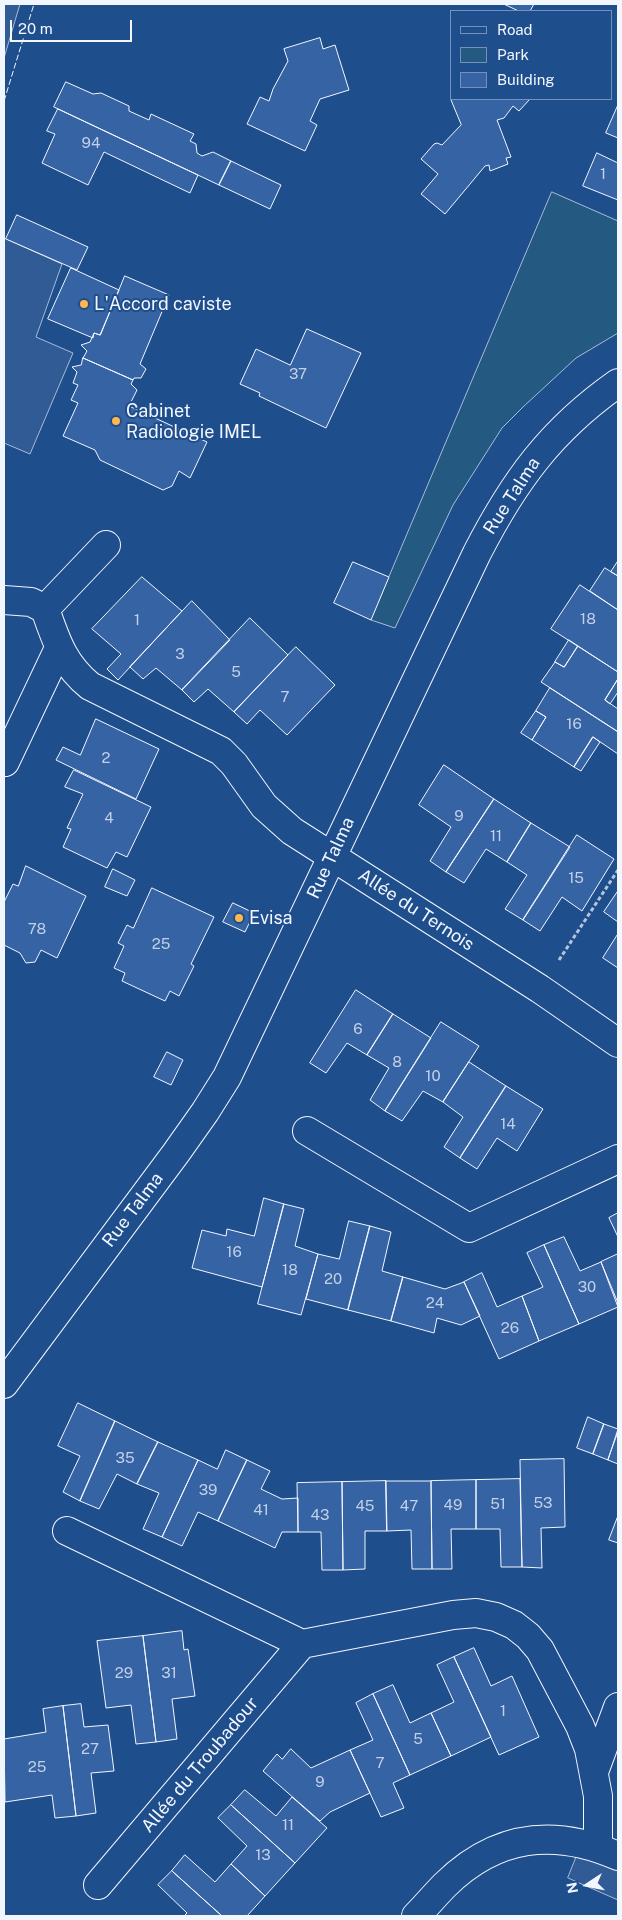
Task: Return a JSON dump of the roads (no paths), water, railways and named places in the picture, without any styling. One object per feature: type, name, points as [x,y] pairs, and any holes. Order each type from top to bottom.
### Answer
[{"type":"street","name":"Rue Talma","points":[[4,1384],[176,1153],[227,1077],[331,856],[497,513],[533,461],[552,440],[598,398],[618,383]]},
{"type":"street","points":[[4,600],[31,602],[44,609],[106,545]]},
{"type":"street","name":"Allée du Ternois","points":[[44,609],[59,648],[78,677],[90,686],[221,751],[234,764],[264,806],[292,831],[540,989],[618,1043]]},
{"type":"street","points":[[5,762],[59,648]]},
{"type":"street","points":[[307,1131],[469,1228],[618,1159]]},
{"type":"street","points":[[67,1531],[302,1644],[452,1615],[476,1613],[496,1617],[528,1636],[540,1650],[580,1726],[589,1749],[608,1851],[575,1841],[539,1839],[502,1848],[480,1858],[462,1870],[444,1885],[416,1916]]},
{"type":"street","name":"Allée du Troubadour","points":[[98,1885],[302,1644]]},
{"type":"street","points":[[594,1772],[618,1707]]},
{"type":"place","name":"L'Accord caviste","points":[[84,304]]},
{"type":"place","name":"Cabinet Radiologie IMEL","points":[[116,421]]},
{"type":"place","name":"Evisa","points":[[239,918]]}]
